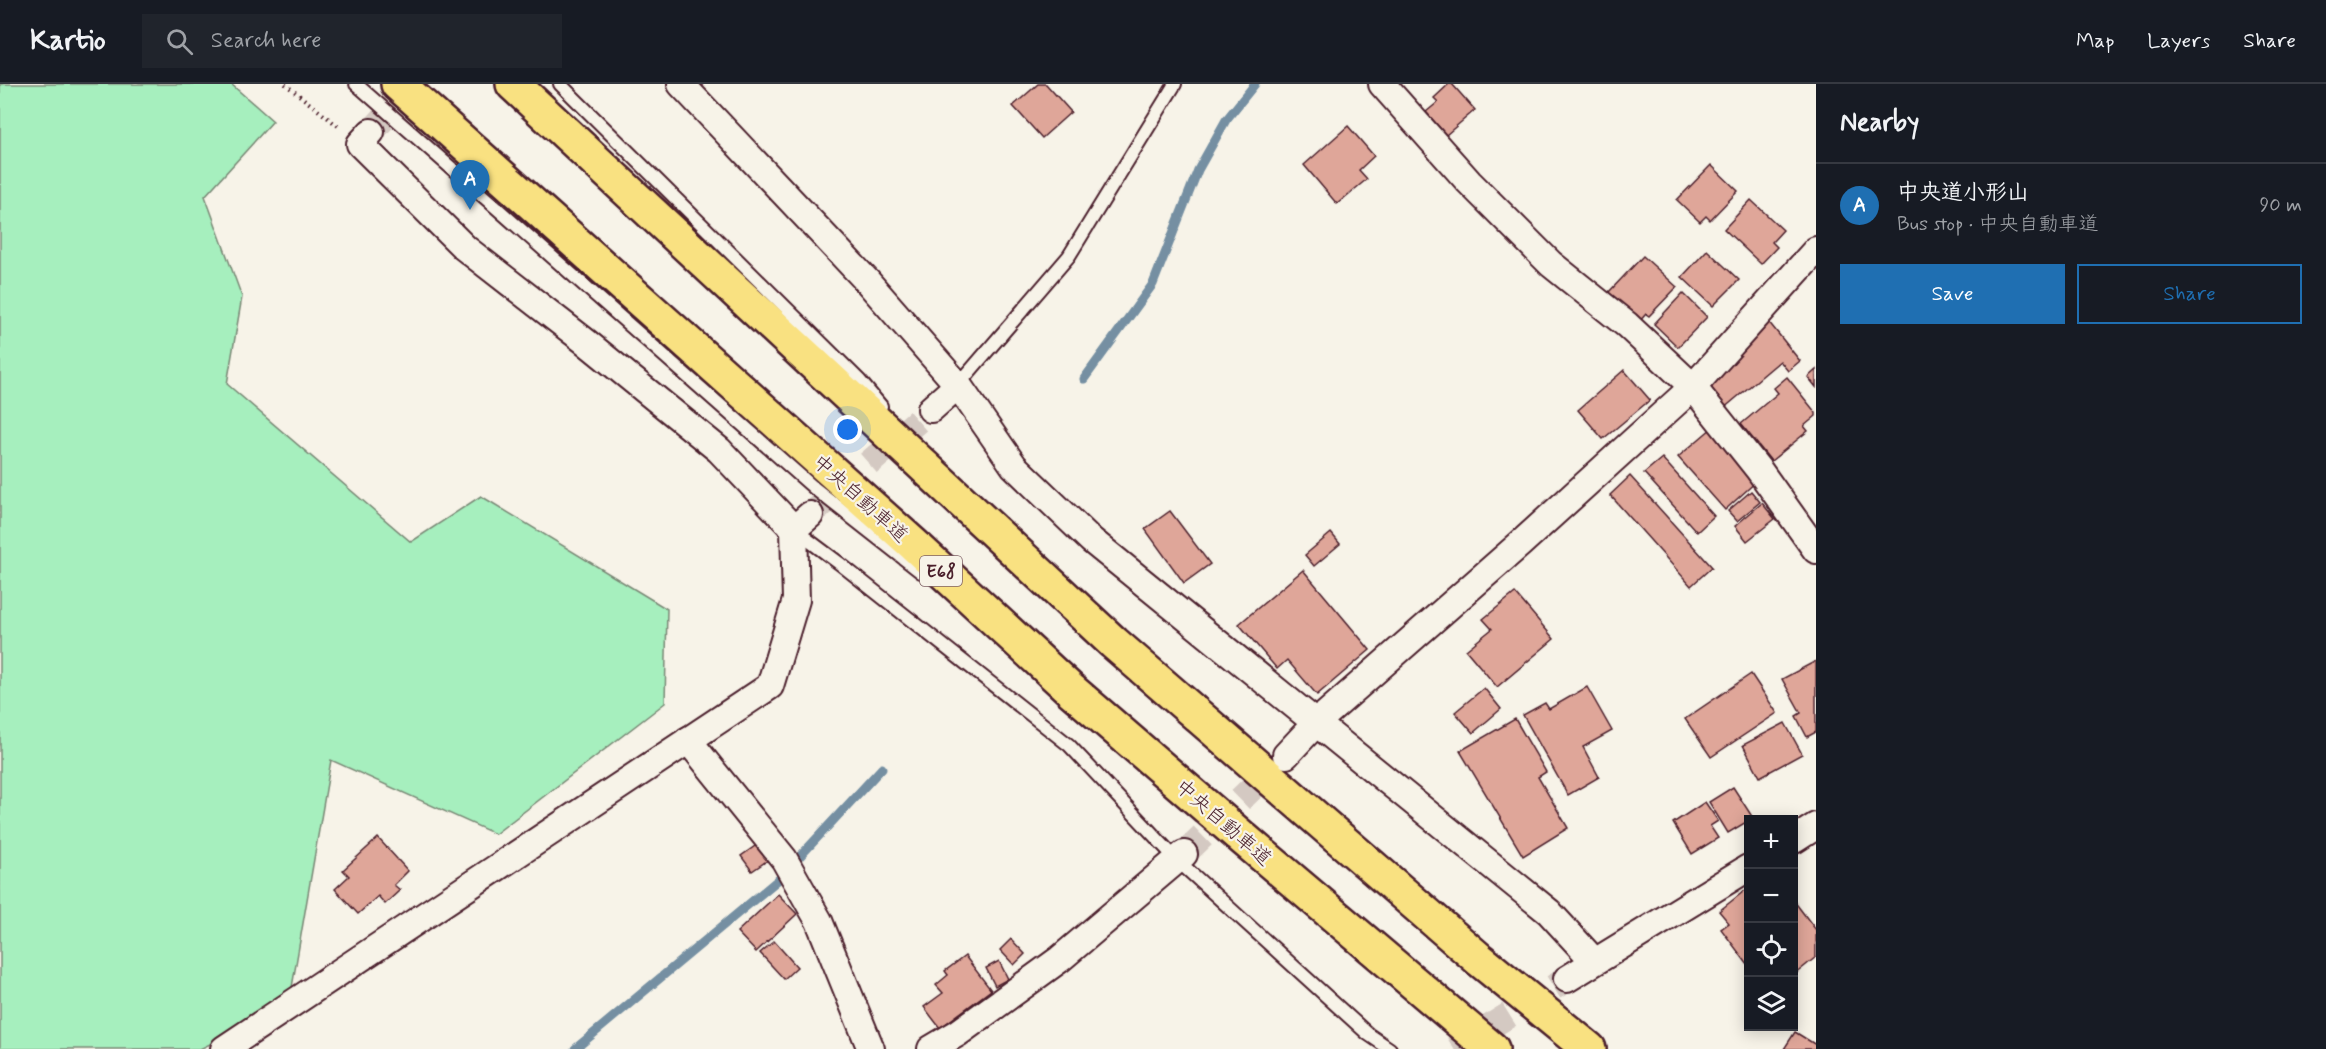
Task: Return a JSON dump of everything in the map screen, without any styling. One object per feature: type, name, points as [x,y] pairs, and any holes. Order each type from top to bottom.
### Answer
[{"type":"highway","name":"中央自動車道","points":[[398,84],[913,544],[1071,690],[1492,1049]]},
{"type":"highway","points":[[513,84],[1114,643],[1471,952],[1589,1049]]},
{"type":"street","points":[[681,84],[868,282],[958,385],[1014,466],[1091,540],[1549,912],[1594,962]]},
{"type":"street","points":[[1382,84],[1469,182],[1551,264],[1627,326],[1693,387],[1759,470],[1816,550]]},
{"type":"street","points":[[224,1049],[770,686],[796,600],[802,522],[719,450],[465,248],[365,138]]},
{"type":"street","points":[[1286,755],[1316,723],[1520,544],[1693,387],[1816,249]]},
{"type":"street","points":[[931,409],[958,385]]},
{"type":"street","points":[[688,740],[784,859],[819,921],[871,1049]]},
{"type":"street","points":[[1798,837],[1816,826]]},
{"type":"street","points":[[931,1049],[958,1033],[1060,959],[1181,857]]},
{"type":"street","points":[[1567,979],[1747,869]]},
{"type":"lane","points":[[356,84],[814,488],[1071,690]]},
{"type":"lane","points":[[560,84],[860,381],[968,508]]},
{"type":"lane","points":[[958,385],[1069,256],[1175,84]]},
{"type":"lane","points":[[802,522],[895,607],[1069,745],[1181,857],[1368,1034],[1390,1049]]},
{"type":"path","points":[[285,84],[365,138]]},
{"type":"green space","points":[[0,84],[231,84],[273,121],[205,196],[242,297],[227,384],[411,542],[481,496],[667,609],[665,703],[495,834],[331,760],[289,1005],[200,1049],[0,1049]]},
{"type":"building","points":[[1038,84],[1046,84],[1071,112],[1042,138],[1013,106]]},
{"type":"building","points":[[1449,84],[1452,84],[1475,110],[1446,135],[1426,112],[1438,102],[1434,98]]},
{"type":"building","points":[[1348,126],[1374,156],[1359,170],[1367,179],[1337,204],[1304,165]]},
{"type":"building","points":[[1711,165],[1738,191],[1710,220],[1706,216],[1700,222],[1677,200]]},
{"type":"building","points":[[1751,200],[1783,230],[1772,242],[1777,247],[1761,264],[1724,229]]},
{"type":"building","points":[[1707,250],[1739,280],[1713,306],[1682,277]]},
{"type":"building","points":[[1643,256],[1677,287],[1649,316],[1646,314],[1638,323],[1607,294]]},
{"type":"building","points":[[1683,293],[1707,317],[1678,347],[1654,324]]},
{"type":"building","points":[[1768,321],[1800,361],[1788,371],[1780,361],[1723,409],[1705,387],[1726,370],[1719,361]]},
{"type":"building","points":[[1624,370],[1650,400],[1603,439],[1578,410]]},
{"type":"building","points":[[1816,370],[1816,387],[1808,377]]},
{"type":"building","points":[[1787,377],[1816,416],[1804,426],[1808,431],[1771,461],[1741,424],[1778,393],[1774,388]]},
{"type":"building","points":[[1712,428],[1758,480],[1725,510],[1678,457]]},
{"type":"building","points":[[1662,458],[1714,516],[1697,532],[1644,473]]},
{"type":"building","points":[[1630,476],[1712,567],[1691,586],[1610,495]]},
{"type":"building","points":[[1751,491],[1760,502],[1737,521],[1728,511]]},
{"type":"building","points":[[1762,503],[1775,519],[1747,541],[1735,526]]},
{"type":"building","points":[[1170,511],[1210,564],[1184,583],[1145,529]]},
{"type":"building","points":[[1331,533],[1340,544],[1314,566],[1305,555]]},
{"type":"building","points":[[1303,570],[1370,650],[1317,695],[1287,660],[1277,669],[1239,624]]},
{"type":"building","points":[[1515,593],[1554,639],[1497,687],[1466,650],[1492,629],[1483,619]]},
{"type":"building","points":[[1816,661],[1816,732],[1807,737],[1796,716],[1801,713],[1782,679]]},
{"type":"building","points":[[1751,674],[1777,713],[1711,757],[1685,719]]},
{"type":"building","points":[[1587,687],[1612,731],[1583,747],[1599,777],[1568,795],[1523,715],[1545,703],[1549,709]]},
{"type":"building","points":[[1484,688],[1501,709],[1473,733],[1455,712]]},
{"type":"building","points":[[1515,719],[1546,772],[1538,777],[1568,828],[1523,856],[1460,751]]},
{"type":"building","points":[[1785,723],[1802,754],[1760,777],[1743,745]]},
{"type":"building","points":[[1733,787],[1751,815],[1744,815],[1744,823],[1728,833],[1709,802]]},
{"type":"building","points":[[1705,802],[1718,821],[1710,826],[1718,838],[1692,854],[1673,823]]},
{"type":"building","points":[[378,838],[408,871],[394,885],[400,890],[385,904],[378,896],[358,914],[335,889],[349,876],[343,870]]},
{"type":"building","points":[[758,844],[768,860],[752,871],[741,856]]},
{"type":"building","points":[[1744,891],[1744,960],[1721,929],[1729,923],[1719,911]]},
{"type":"building","points":[[778,894],[797,914],[756,952],[737,932]]},
{"type":"building","points":[[1798,906],[1816,930],[1816,957],[1798,972]]},
{"type":"building","points":[[1011,939],[1025,954],[1014,965],[1000,950]]},
{"type":"building","points":[[774,941],[797,967],[784,979],[760,953]]},
{"type":"building","points":[[965,956],[991,990],[940,1028],[924,1007],[943,993],[936,985],[948,975],[945,971]]},
{"type":"building","points":[[999,961],[1008,979],[995,986],[986,968]]},
{"type":"building","points":[[1795,1032],[1816,1045],[1816,1049],[1784,1049]]},
{"type":"waterway","points":[[1084,379],[1153,284],[1198,170],[1226,120],[1255,84]]},
{"type":"waterway","points":[[575,1049],[779,879],[882,768]]},
{"type":"tunnel","points":[[371,132],[416,84]]},
{"type":"tunnel","points":[[810,515],[931,409]]},
{"type":"tunnel","points":[[1184,854],[1279,762]]},
{"type":"tunnel","points":[[1454,1049],[1567,979]]},
{"type":"place","name":"中央道小形山","points":[[470,210]]}]
